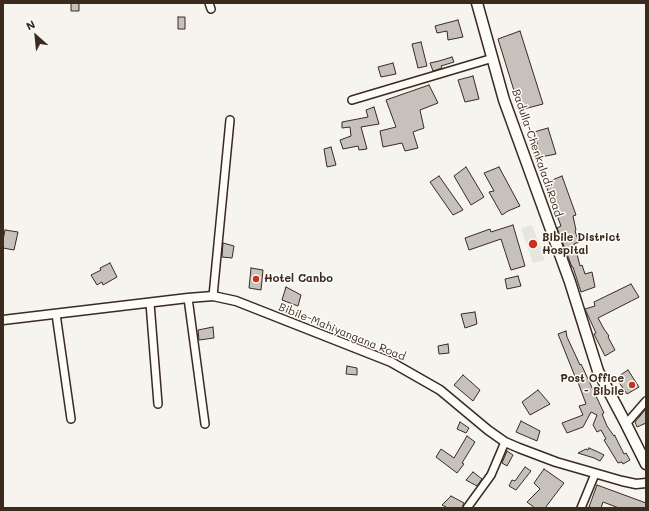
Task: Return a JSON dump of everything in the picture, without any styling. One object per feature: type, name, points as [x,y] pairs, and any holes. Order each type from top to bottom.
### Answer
[{"type":"highway","name":"Badulla-Chenkaladi Road","points":[[477,3],[504,100],[570,282],[598,371],[646,464]]},
{"type":"main road","name":"Bibile-Mahiyangana Road","points":[[3,320],[188,298],[213,296],[236,301],[392,362],[440,390],[488,430],[505,442],[538,456],[594,474],[636,484],[646,483]]},
{"type":"street","points":[[352,100],[493,58]]},
{"type":"street","points":[[213,296],[230,120]]},
{"type":"street","points":[[188,298],[205,424]]},
{"type":"street","points":[[150,303],[158,404]]},
{"type":"street","points":[[56,314],[71,419]]},
{"type":"street","points":[[626,424],[646,401]]},
{"type":"street","points":[[467,508],[491,475],[505,442]]},
{"type":"street","points":[[581,508],[594,474]]},
{"type":"shaded area","name":"Bibile District Hospital","points":[[532,225],[545,260],[533,263],[521,228]]},
{"type":"building","points":[[71,3],[79,3],[79,11],[71,11]]},
{"type":"building","points":[[178,17],[185,17],[185,29],[178,29]]},
{"type":"building","points":[[458,20],[463,37],[448,40],[447,31],[437,33],[435,26]]},
{"type":"building","points":[[520,31],[543,104],[520,110],[498,39]]},
{"type":"building","points":[[421,42],[427,66],[418,68],[412,44]]},
{"type":"building","points":[[452,57],[454,62],[441,66],[442,68],[433,71],[430,63]]},
{"type":"building","points":[[393,63],[396,74],[381,77],[378,67]]},
{"type":"building","points":[[473,76],[479,99],[465,102],[458,80]]},
{"type":"building","points":[[429,85],[438,103],[420,110],[424,128],[413,132],[418,148],[405,151],[402,143],[383,147],[380,131],[396,127],[386,100]]},
{"type":"building","points":[[374,107],[379,124],[361,127],[367,149],[359,150],[358,146],[343,149],[340,140],[351,136],[350,127],[342,128],[342,122],[368,117],[366,110]]},
{"type":"building","points":[[548,128],[556,154],[541,157],[534,132]]},
{"type":"building","points":[[331,147],[336,165],[327,167],[324,149]]},
{"type":"building","points":[[466,167],[484,197],[471,205],[454,176]]},
{"type":"building","points":[[499,167],[520,206],[502,215],[489,192],[494,191],[484,173]]},
{"type":"building","points":[[439,176],[463,210],[453,215],[430,182]]},
{"type":"building","points":[[562,176],[576,215],[573,216],[575,231],[579,242],[574,244],[580,266],[582,265],[585,274],[592,272],[595,287],[581,292],[573,267],[557,228],[561,226],[545,183]]},
{"type":"building","points":[[513,225],[525,266],[511,270],[501,239],[469,250],[465,238],[490,229],[491,232]]},
{"type":"building","points":[[5,230],[18,232],[14,250],[3,248]]},
{"type":"building","points":[[223,243],[234,246],[232,258],[222,257]]},
{"type":"building","points":[[110,263],[117,277],[103,285],[102,282],[97,285],[91,275]]},
{"type":"building","name":"Hotel Canbo","points":[[251,268],[263,270],[261,290],[249,288]]},
{"type":"building","points":[[518,276],[521,286],[507,289],[505,279]]},
{"type":"building","points":[[631,284],[639,297],[598,318],[609,336],[608,337],[615,350],[605,356],[594,334],[596,333],[585,309],[595,306],[594,302]]},
{"type":"building","points":[[286,287],[301,295],[298,306],[282,300]]},
{"type":"building","points":[[475,312],[477,324],[465,328],[461,314]]},
{"type":"building","points":[[213,327],[214,338],[199,340],[198,330]]},
{"type":"building","points":[[566,331],[567,337],[604,413],[602,414],[607,426],[614,436],[615,435],[624,454],[626,453],[630,460],[623,464],[622,462],[618,463],[604,440],[606,439],[601,430],[597,432],[593,425],[597,415],[591,412],[583,427],[567,433],[562,423],[583,415],[579,406],[586,404],[558,334]]},
{"type":"building","points":[[448,344],[449,353],[439,354],[438,346]]},
{"type":"building","points":[[347,366],[357,368],[357,375],[346,374]]},
{"type":"building","points":[[628,370],[639,387],[627,394],[616,378]]},
{"type":"building","points":[[463,375],[480,390],[473,401],[454,385]]},
{"type":"building","points":[[538,390],[550,404],[530,415],[522,402]]},
{"type":"building","points":[[646,409],[646,423],[637,427],[635,422]]},
{"type":"building","points":[[521,421],[540,431],[537,441],[516,432]]},
{"type":"building","points":[[460,422],[469,428],[466,433],[457,429]]},
{"type":"building","points":[[467,436],[475,442],[462,463],[464,464],[457,473],[436,457],[441,449],[454,458]]},
{"type":"building","points":[[589,448],[604,455],[600,461],[578,453],[586,449],[588,450]]},
{"type":"building","points":[[507,451],[513,455],[507,466],[502,463]]},
{"type":"building","points":[[525,467],[531,471],[516,490],[509,486],[512,480],[515,481]]},
{"type":"building","points":[[544,469],[564,483],[545,508],[535,508],[527,502],[540,489],[534,483]]},
{"type":"building","points":[[473,472],[482,479],[477,486],[466,480]]},
{"type":"building","points":[[597,485],[646,503],[646,508],[619,508],[603,502],[601,508],[589,507]]},
{"type":"building","points":[[451,496],[464,503],[462,508],[448,508],[442,505]]},
{"type":"place","name":"Bibile District Hospital","points":[[533,244]]},
{"type":"place","name":"Hotel Canbo","points":[[256,279]]},
{"type":"place","name":"Post Office - Bibile","points":[[632,385]]}]
